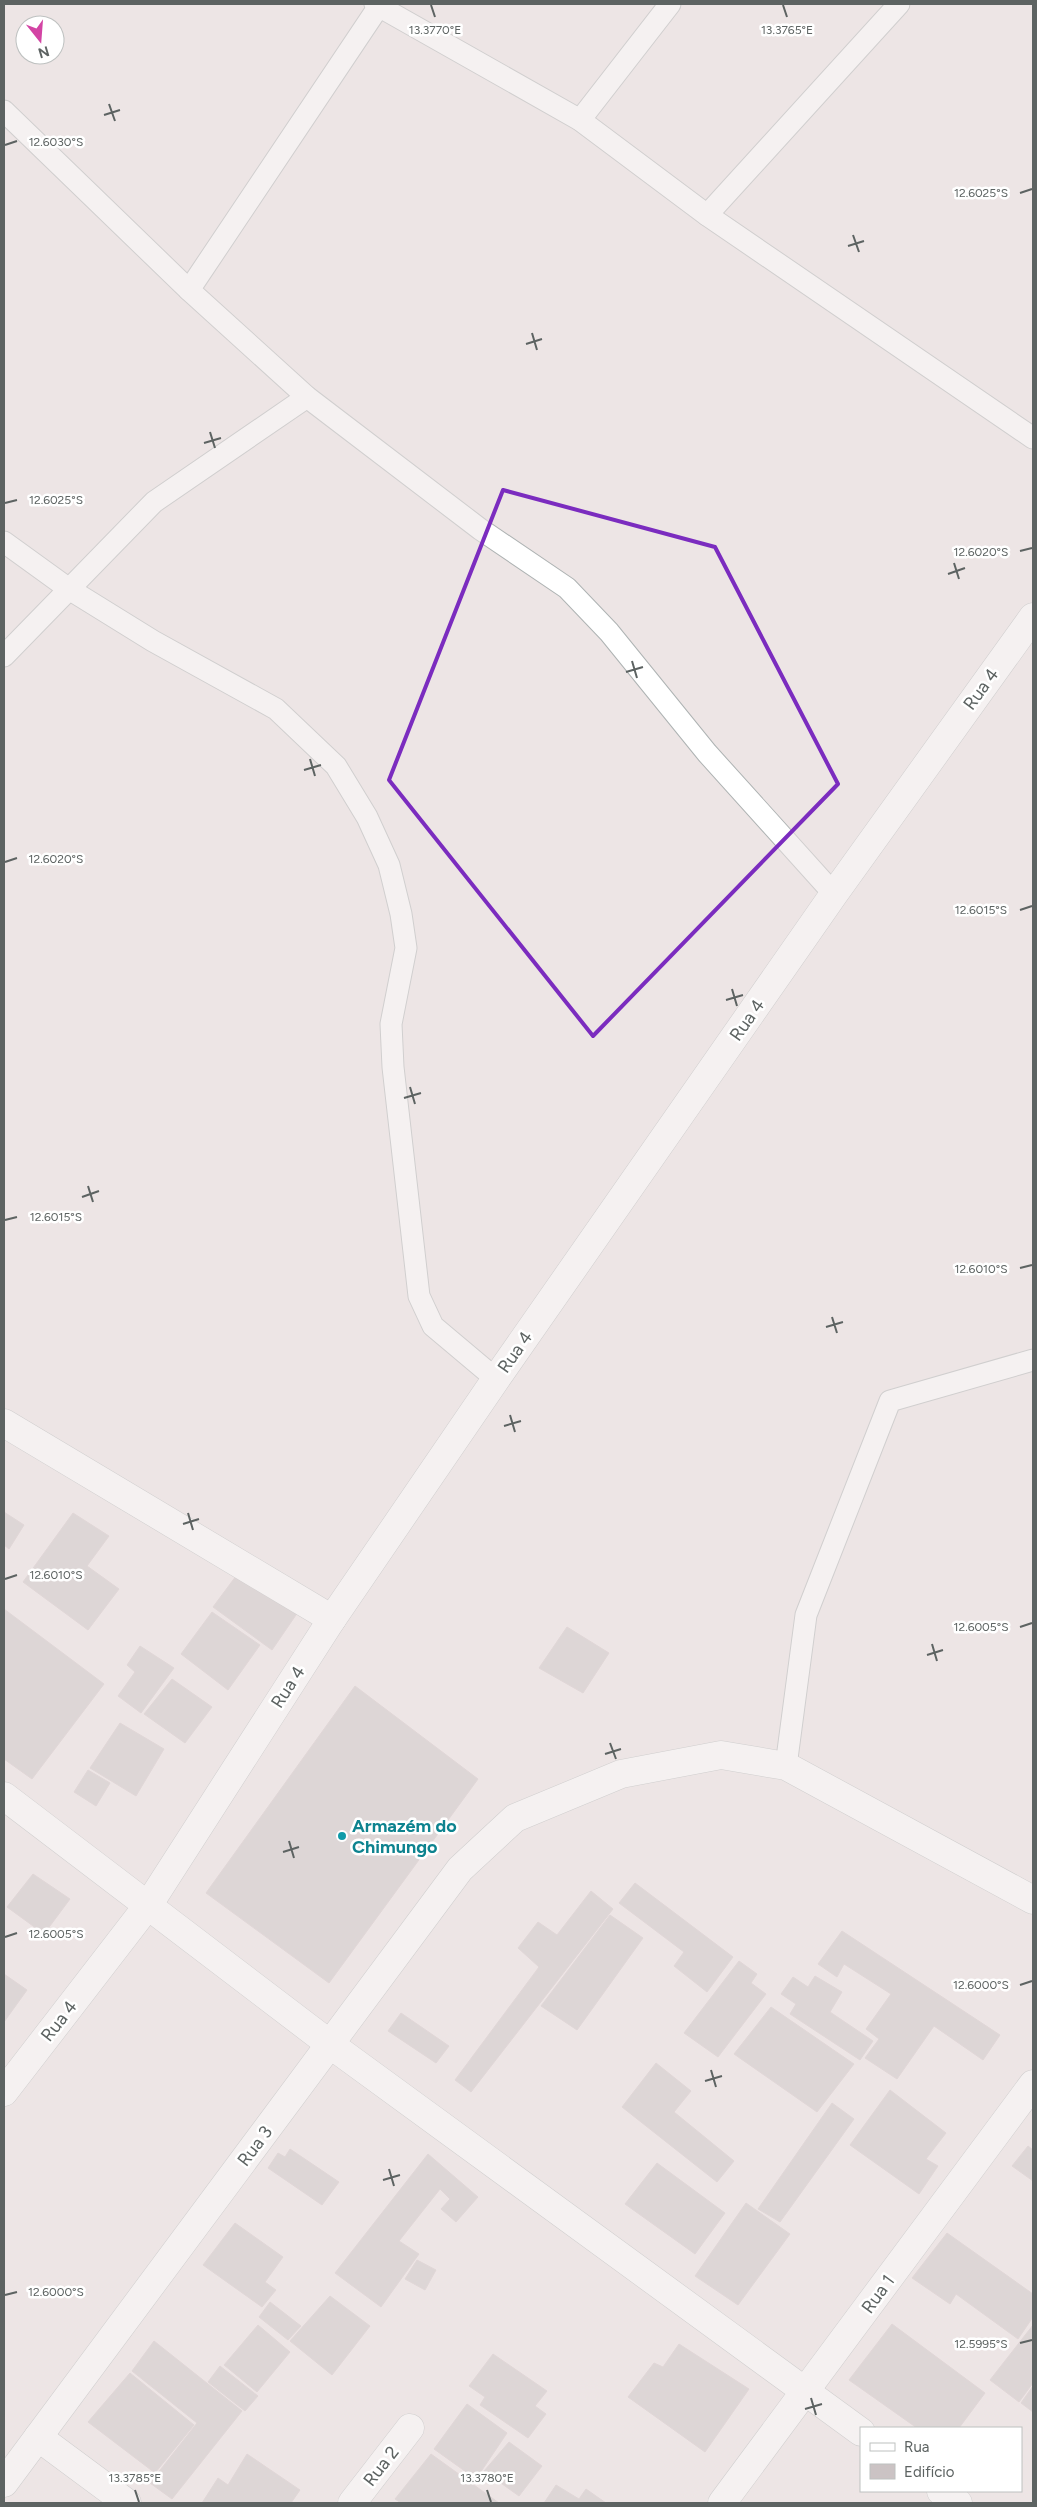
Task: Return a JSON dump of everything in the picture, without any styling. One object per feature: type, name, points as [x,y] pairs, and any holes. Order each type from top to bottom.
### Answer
[{"type":"street","name":"Rua 4","points":[[4,2092],[149,1904],[332,1619],[496,1379],[834,894],[1033,617]]},
{"type":"street","points":[[4,1423],[332,1619]]},
{"type":"street","name":"Rua 3","points":[[4,2483],[460,1869],[515,1818],[621,1774],[721,1755],[786,1766]]},
{"type":"street","points":[[786,1766],[1033,1900]]},
{"type":"street","points":[[4,1796],[149,1904],[331,2045],[860,2431]]},
{"type":"street","name":"Rua 1","points":[[722,2503],[1033,2084]]},
{"type":"street","name":"Rua 2","points":[[352,2503],[410,2428]]},
{"type":"street","points":[[38,2437],[127,2503]]},
{"type":"street","points":[[942,2492],[958,2503]]},
{"type":"lane","points":[[580,120],[670,4]]},
{"type":"lane","points":[[707,215],[899,4]]},
{"type":"lane","points":[[189,290],[377,5],[580,120],[707,215],[1033,438]]},
{"type":"lane","points":[[4,111],[189,290],[307,397],[480,529],[567,588],[609,632],[707,753],[834,894]]},
{"type":"lane","points":[[4,656],[154,502],[307,397]]},
{"type":"lane","points":[[4,542],[69,589],[153,641],[276,709],[336,766],[367,817],[389,865],[402,914],[406,948],[391,1024],[393,1067],[419,1296],[433,1326],[496,1379]]},
{"type":"lane","points":[[786,1766],[806,1615],[890,1401],[1033,1360]]},
{"type":"highlighted area","points":[[503,490],[715,547],[838,784],[593,1036],[389,780]]},
{"type":"building","points":[[4,1512],[24,1525],[9,1549],[4,1545]]},
{"type":"building","points":[[73,1513],[109,1536],[87,1566],[119,1589],[88,1630],[23,1582]]},
{"type":"building","points":[[239,1572],[298,1612],[272,1650],[213,1607]]},
{"type":"building","points":[[4,1609],[104,1684],[32,1779],[4,1759]]},
{"type":"building","points":[[212,1612],[260,1645],[228,1690],[181,1654]]},
{"type":"building","points":[[567,1627],[609,1653],[583,1693],[539,1668]]},
{"type":"building","points":[[140,1646],[174,1668],[141,1713],[118,1696],[135,1672],[127,1665]]},
{"type":"building","points":[[172,1679],[212,1707],[185,1743],[144,1714]]},
{"type":"building","name":"Armazém do Chimungo","points":[[355,1686],[478,1779],[329,1983],[206,1893]]},
{"type":"building","points":[[120,1723],[164,1749],[136,1796],[90,1768]]},
{"type":"building","points":[[88,1770],[110,1783],[96,1806],[74,1792]]},
{"type":"building","points":[[33,1874],[70,1899],[44,1934],[7,1907]]},
{"type":"building","points":[[635,1883],[733,1957],[707,1992],[674,1966],[684,1952],[619,1903]]},
{"type":"building","points":[[591,1891],[613,1909],[471,2092],[455,2080],[539,1967],[518,1948],[538,1922],[557,1935]]},
{"type":"building","points":[[610,1915],[643,1938],[577,2030],[541,2006]]},
{"type":"building","points":[[842,1931],[1000,2035],[983,2060],[934,2026],[897,2079],[865,2058],[879,2039],[866,2029],[891,1994],[844,1964],[837,1977],[818,1964]]},
{"type":"building","points":[[739,1961],[757,1974],[751,1983],[766,1994],[718,2057],[684,2033]]},
{"type":"building","points":[[4,1974],[27,1990],[4,2022]]},
{"type":"building","points":[[815,1976],[842,1992],[830,2012],[873,2041],[860,2060],[790,2014],[796,2004],[781,1994],[793,1977],[808,1987]]},
{"type":"building","points":[[771,2007],[854,2064],[817,2112],[734,2054]]},
{"type":"building","points":[[401,2013],[449,2046],[436,2063],[388,2031]]},
{"type":"building","points":[[656,2063],[691,2091],[674,2112],[734,2161],[717,2182],[622,2107]]},
{"type":"building","points":[[890,2090],[946,2133],[926,2159],[938,2166],[919,2194],[850,2145]]},
{"type":"building","points":[[832,2103],[854,2119],[780,2222],[758,2209]]},
{"type":"building","points":[[1028,2146],[1033,2150],[1033,2181],[1012,2166]]},
{"type":"building","points":[[290,2149],[339,2182],[322,2205],[268,2168],[278,2153],[285,2157]]},
{"type":"building","points":[[428,2154],[478,2197],[456,2222],[441,2209],[450,2199],[440,2189],[399,2241],[419,2254],[381,2307],[335,2273]]},
{"type":"building","points":[[657,2163],[725,2213],[695,2254],[625,2204]]},
{"type":"building","points":[[746,2203],[790,2234],[738,2305],[695,2276]]},
{"type":"building","points":[[235,2223],[283,2257],[265,2282],[276,2290],[262,2307],[203,2265]]},
{"type":"building","points":[[947,2233],[1033,2294],[1033,2317],[1018,2339],[956,2294],[950,2304],[912,2278]]},
{"type":"building","points":[[417,2260],[436,2270],[425,2290],[405,2279]]},
{"type":"building","points":[[330,2296],[370,2326],[332,2375],[290,2341]]},
{"type":"building","points":[[270,2302],[301,2326],[288,2340],[259,2317]]},
{"type":"building","points":[[892,2324],[985,2393],[960,2427],[916,2427],[849,2380]]},
{"type":"building","points":[[258,2325],[290,2352],[257,2392],[224,2365]]},
{"type":"building","points":[[1033,2325],[1033,2383],[1019,2402],[990,2380]]},
{"type":"building","points":[[154,2341],[242,2411],[172,2499],[150,2483],[197,2423],[132,2371]]},
{"type":"building","points":[[679,2344],[749,2389],[705,2452],[628,2397],[654,2363],[663,2367]]},
{"type":"building","points":[[493,2354],[547,2391],[535,2406],[546,2414],[528,2438],[480,2405],[485,2397],[469,2386]]},
{"type":"building","points":[[220,2366],[258,2396],[245,2411],[208,2382]]},
{"type":"building","points":[[130,2373],[194,2425],[155,2473],[88,2422]]},
{"type":"building","points":[[1033,2386],[1033,2412],[1021,2403]]},
{"type":"building","points":[[467,2404],[507,2433],[476,2479],[434,2449]]},
{"type":"building","points":[[509,2442],[542,2466],[519,2496],[484,2471]]},
{"type":"building","points":[[247,2454],[300,2490],[291,2503],[202,2503],[218,2478],[228,2485]]},
{"type":"building","points":[[431,2454],[499,2503],[401,2503],[395,2499]]},
{"type":"building","points":[[556,2485],[579,2499],[586,2489],[606,2503],[544,2503]]},
{"type":"place","name":"Armazém do Chimungo","points":[[342,1836]]}]
